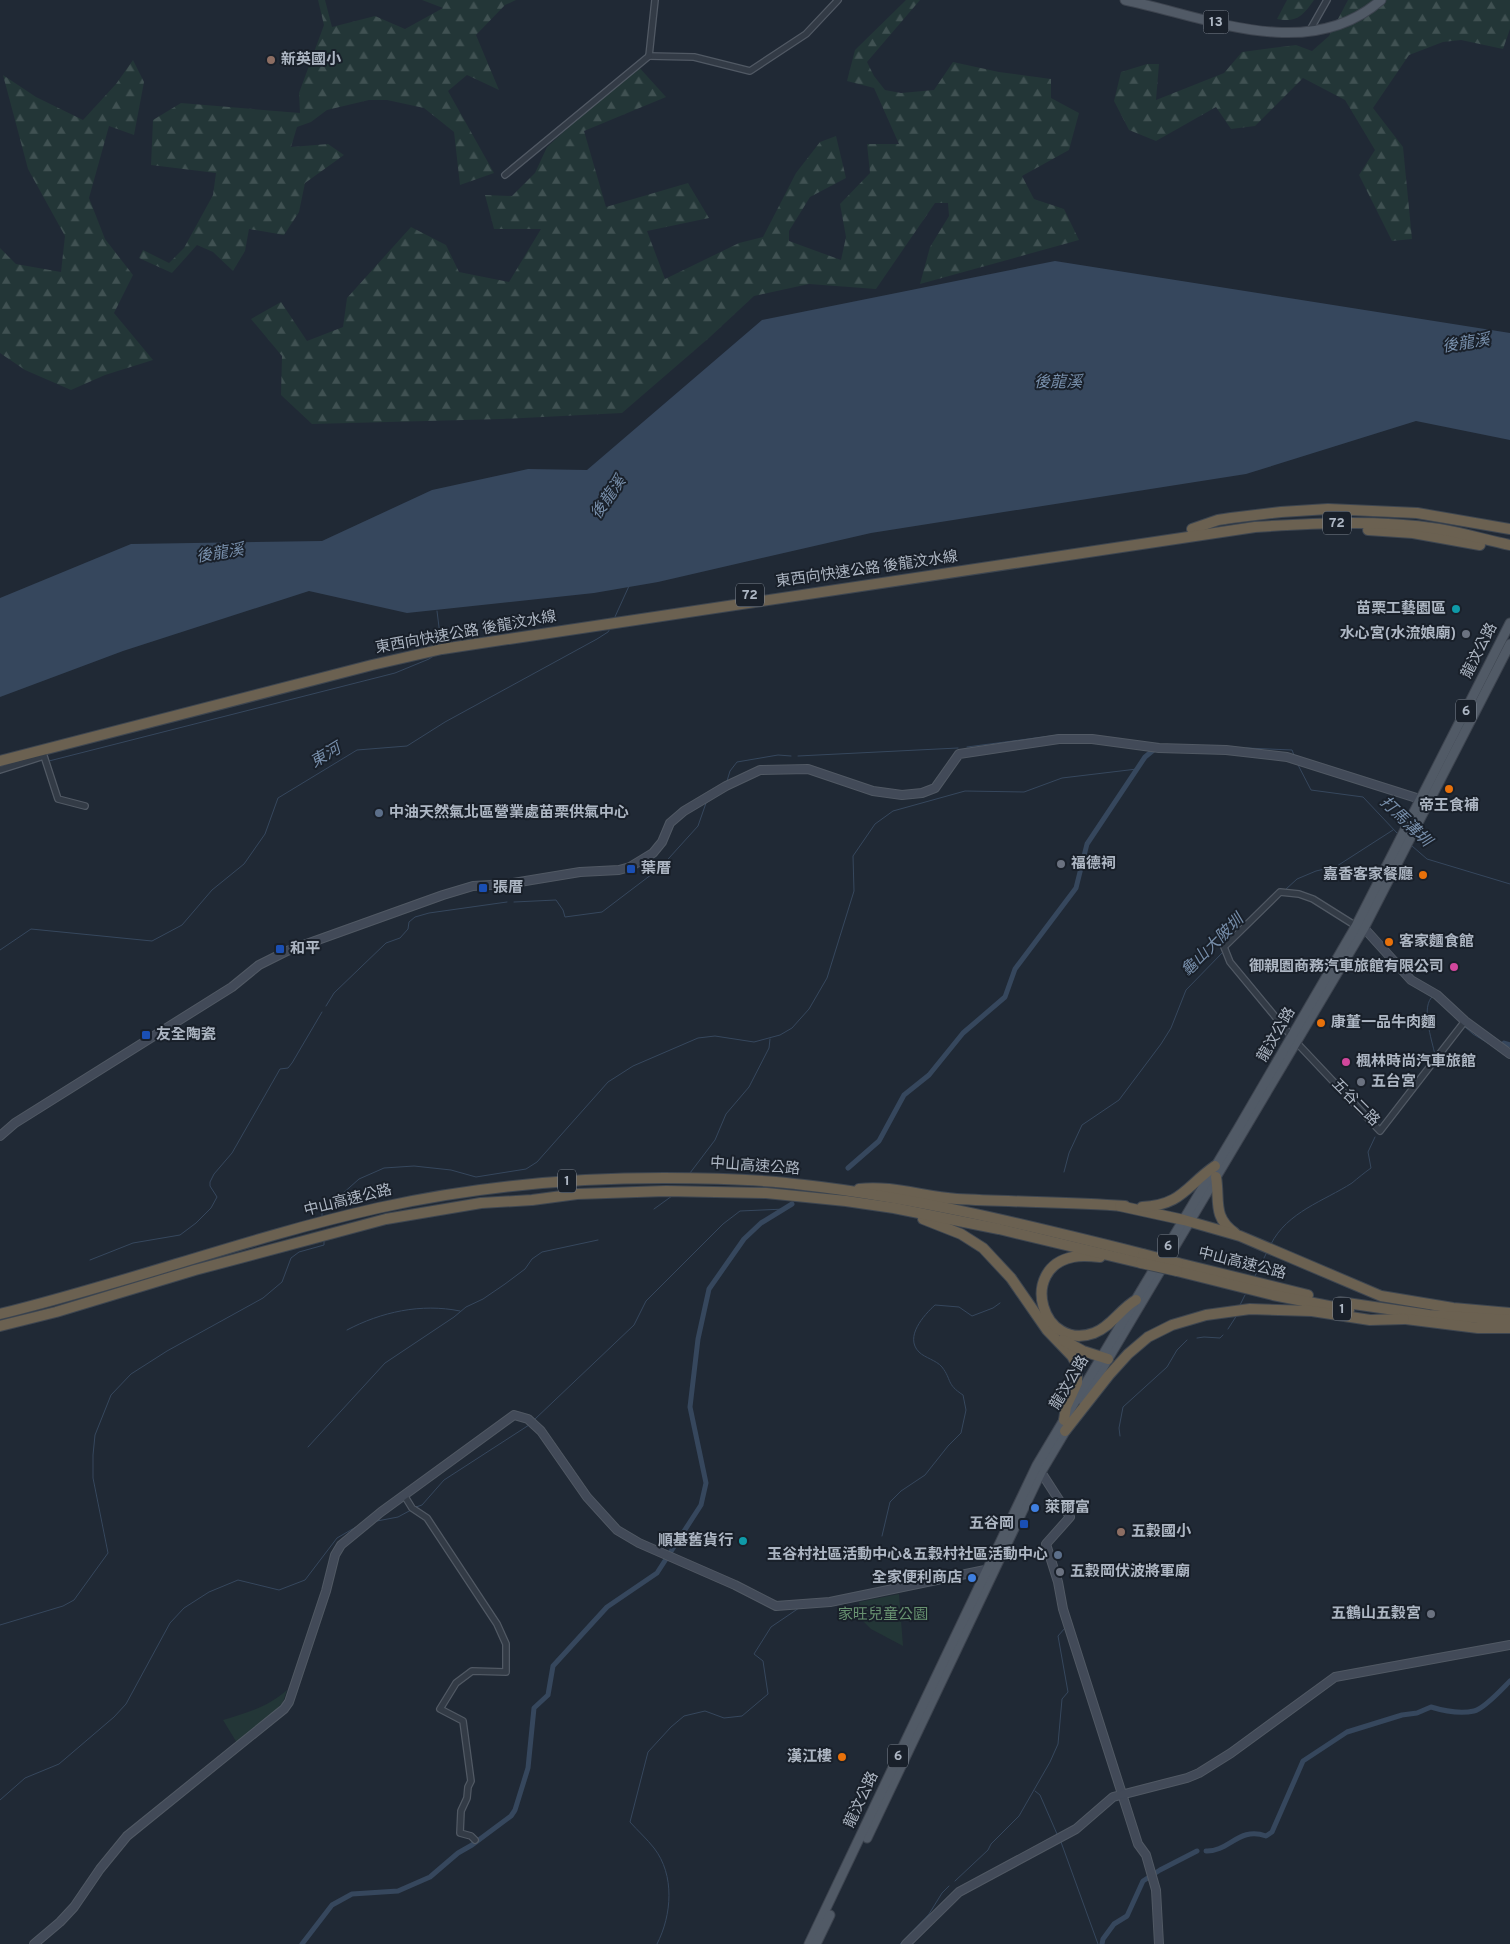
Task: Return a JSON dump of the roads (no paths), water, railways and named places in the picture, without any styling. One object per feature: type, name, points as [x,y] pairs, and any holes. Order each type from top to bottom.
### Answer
[{"type":"highway","points":[[1192,530],[1218,520],[1282,512],[1328,509],[1417,513],[1510,529]]},
{"type":"highway","name":"東西向快速公路 後龍汶水線","points":[[0,755],[361,661],[440,643],[1192,530],[1281,519],[1328,516],[1364,517],[1440,524],[1510,539]]},
{"type":"highway","name":"東西向快速公路 後龍汶水線","points":[[0,761],[442,649],[1163,541],[1186,542],[1254,533],[1327,529],[1413,533],[1510,550]]},
{"type":"highway","points":[[845,1190],[876,1187],[955,1199],[1063,1202],[1143,1207],[1173,1201],[1203,1174],[1215,1166]]},
{"type":"highway","points":[[1216,1177],[1217,1204],[1220,1214],[1224,1223],[1240,1236]]},
{"type":"highway","name":"中山高速公路","points":[[0,1314],[48,1302],[186,1260],[379,1208],[477,1190],[572,1180],[712,1178],[802,1184],[963,1211],[1178,1267],[1326,1299],[1429,1315],[1510,1320]]},
{"type":"highway","name":"中山高速公路","points":[[0,1326],[56,1312],[195,1270],[343,1230],[423,1212],[481,1203],[532,1200],[576,1194],[666,1191],[766,1193],[888,1207],[1046,1239],[1119,1257],[1142,1258]]},
{"type":"highway","points":[[1120,1206],[1187,1221],[1240,1236],[1284,1253],[1381,1296],[1453,1308],[1510,1313]]},
{"type":"highway","points":[[888,1207],[961,1234],[983,1248],[1011,1278],[1047,1330],[1072,1356],[1077,1365],[1078,1383],[1066,1407],[1064,1420]]},
{"type":"highway","points":[[1119,1257],[1072,1257],[1056,1264],[1042,1285],[1041,1298],[1044,1310],[1049,1320],[1057,1328],[1072,1335],[1086,1335],[1101,1330],[1125,1306],[1136,1300]]},
{"type":"highway","name":"中山高速公路","points":[[1178,1267],[1273,1295],[1404,1319],[1478,1328],[1510,1328]]},
{"type":"highway","points":[[1065,1431],[1128,1354],[1148,1338],[1172,1326],[1206,1315],[1250,1310],[1312,1311],[1370,1320],[1404,1319]]},
{"type":"highway","points":[[1047,1330],[1083,1351],[1104,1357]]},
{"type":"main road","name":"13","points":[[1125,0],[1254,31],[1278,34],[1311,29],[1355,17],[1381,0]]},
{"type":"main road","name":"13","points":[[1145,0],[1256,27],[1311,29]]},
{"type":"main road","name":"13","points":[[1328,25],[1372,0]]},
{"type":"main road","name":"龍汶公路","points":[[1056,1441],[1065,1431],[1136,1300],[1216,1177],[1360,927],[1510,623]]},
{"type":"main road","name":"龍汶公路","points":[[1424,800],[1510,644]]},
{"type":"main road","name":"龍汶公路","points":[[816,1944],[933,1689],[1039,1469],[1056,1441],[1064,1420],[1187,1221],[1215,1166],[1294,1040]]},
{"type":"main road","name":"龍汶公路","points":[[809,1944],[888,1785]]},
{"type":"street","points":[[649,56],[655,0]]},
{"type":"street","points":[[505,175],[649,56],[694,57],[750,71],[806,34],[838,0]]},
{"type":"street","points":[[1311,29],[1327,0]]},
{"type":"street","points":[[0,1136],[15,1123],[232,987],[259,965],[288,951],[444,894],[472,886],[508,884],[580,872],[630,868],[653,853],[662,842],[670,823],[684,811],[726,786],[760,770],[808,769],[873,791],[915,794],[934,788],[959,754],[1059,739],[1092,739],[1148,748],[1226,750],[1287,757],[1424,800]]},
{"type":"street","points":[[0,770],[44,756],[58,799],[85,806]]},
{"type":"street","points":[[1294,1040],[1230,962],[1224,947],[1280,892],[1299,894],[1313,899],[1360,927],[1411,980],[1437,995],[1463,1024],[1491,1040],[1507,1052]]},
{"type":"street","name":"五谷二路","points":[[1294,1040],[1380,1130],[1463,1024]]},
{"type":"street","points":[[34,1944],[60,1922],[74,1907],[100,1869],[127,1836],[284,1709],[289,1702],[326,1591],[335,1555],[341,1545],[404,1495],[507,1418],[514,1415],[520,1416],[532,1423],[541,1431],[587,1497],[617,1530],[669,1557],[735,1585],[776,1606],[830,1602],[991,1569]]},
{"type":"street","points":[[1039,1469],[1070,1517],[1046,1544],[1058,1582],[1063,1609],[1138,1844],[1146,1855],[1153,1878],[1156,1890],[1159,1944]]},
{"type":"street","points":[[404,1495],[414,1509],[426,1518],[457,1563],[497,1624],[506,1644],[506,1672],[472,1671],[456,1683],[440,1709],[463,1721],[471,1781],[468,1787],[467,1798],[461,1811],[460,1834],[471,1836],[475,1840]]},
{"type":"street","points":[[906,1944],[959,1892],[1076,1828],[1112,1797],[1199,1773],[1231,1753],[1335,1677],[1510,1645]]},
{"type":"water","name":"後龍溪","points":[[1055,261],[1510,333],[1510,440],[1416,421],[1246,474],[871,533],[658,582],[594,593],[407,613],[309,591],[123,651],[0,697],[0,598],[131,544],[322,541],[432,490],[528,469],[587,470],[762,320]]},
{"type":"waterway","name":"東河","points":[[614,619],[629,586]]},
{"type":"waterway","points":[[437,611],[440,635],[437,646]]},
{"type":"waterway","name":"東河","points":[[0,950],[31,929],[152,941],[182,925],[212,890],[244,864],[265,834],[278,798],[357,750],[407,746],[445,722],[597,639],[610,629]]},
{"type":"waterway","points":[[49,761],[395,673],[435,655]]},
{"type":"waterway","points":[[967,747],[1058,735],[1090,735]]},
{"type":"waterway","points":[[798,756],[958,748]]},
{"type":"waterway","points":[[848,1168],[879,1141],[904,1095],[929,1075],[963,1033],[1005,997],[1015,969],[1076,888],[1087,844],[1145,757],[1156,748]]},
{"type":"waterway","name":"打馬溝圳","points":[[1246,748],[1292,750],[1294,755]]},
{"type":"waterway","points":[[727,781],[730,771],[737,762],[778,755],[791,756]]},
{"type":"waterway","name":"打馬溝圳","points":[[1297,763],[1311,790],[1363,797],[1397,833]]},
{"type":"waterway","points":[[322,1217],[322,1212],[359,1179],[384,1168],[414,1166],[451,1170],[476,1177],[526,1169],[537,1162],[608,1082],[633,1066],[698,1038],[715,1036],[754,1042],[780,1035],[792,1028],[809,1009],[827,978],[854,891],[853,856],[875,824],[893,811],[965,791],[1024,792],[1062,778],[1137,769]]},
{"type":"waterway","points":[[514,902],[556,900],[563,910],[565,917],[602,912],[660,868],[698,826],[706,803],[712,799]]},
{"type":"waterway","name":"龜山大陂圳","points":[[1285,890],[1297,879],[1316,871],[1337,866],[1393,830]]},
{"type":"waterway","name":"打馬溝圳","points":[[1412,846],[1427,859],[1510,884]]},
{"type":"waterway","points":[[326,1006],[334,993],[386,943],[400,938],[408,929],[409,922],[415,917],[429,913],[507,902]]},
{"type":"waterway","name":"龜山大陂圳","points":[[1227,948],[1234,941]]},
{"type":"waterway","name":"龜山大陂圳","points":[[1064,1172],[1069,1153],[1082,1125],[1119,1100],[1171,1028],[1186,990],[1224,951]]},
{"type":"waterway","points":[[1433,996],[1427,1007],[1427,1015],[1435,1055]]},
{"type":"waterway","points":[[90,1260],[133,1243],[180,1235],[211,1208],[217,1197],[210,1186],[214,1174],[232,1153],[280,1069],[288,1068],[292,1063],[322,1012]]},
{"type":"waterway","points":[[1464,1026],[1491,1045]]},
{"type":"waterway","points":[[690,1173],[715,1140],[726,1114],[749,1087],[769,1048],[770,1039]]},
{"type":"waterway","points":[[1504,1043],[1510,1045]]},
{"type":"waterway","points":[[1271,1244],[1278,1233],[1296,1215],[1352,1183],[1371,1168],[1368,1152],[1375,1137]]},
{"type":"waterway","points":[[654,1209],[672,1196]]},
{"type":"waterway","points":[[302,1944],[332,1905],[352,1894],[398,1891],[430,1877],[458,1853],[511,1816],[515,1810],[528,1768],[534,1708],[548,1695],[553,1666],[607,1607],[657,1573],[701,1505],[706,1483],[690,1407],[698,1339],[709,1289],[744,1239],[761,1223],[792,1204]]},
{"type":"waterway","points":[[534,1420],[634,1325],[646,1301],[723,1224],[740,1211],[785,1209]]},
{"type":"waterway","points":[[308,1447],[385,1363],[466,1307],[483,1299],[505,1284],[525,1269],[532,1259],[542,1252],[598,1240]]},
{"type":"waterway","points":[[0,1625],[63,1606],[74,1600],[108,1553],[93,1478],[93,1455],[95,1435],[111,1395],[131,1374],[167,1351],[263,1298],[282,1282],[291,1258],[299,1252],[324,1245],[324,1241]]},
{"type":"waterway","points":[[1255,1276],[1267,1252]]},
{"type":"waterway","points":[[1240,1305],[1245,1295]]},
{"type":"waterway","name":"龜山大陂圳","points":[[882,1536],[890,1502],[901,1491],[925,1475],[961,1433],[966,1410],[963,1395],[952,1385],[942,1367],[921,1354],[915,1346],[914,1340],[917,1327],[935,1305],[959,1307],[972,1316],[993,1308],[1000,1303]]},
{"type":"waterway","points":[[347,1330],[374,1318],[402,1311],[431,1308],[460,1311]]},
{"type":"waterway","points":[[1228,1329],[1237,1315]]},
{"type":"waterway","points":[[1197,1338],[1220,1338],[1223,1335]]},
{"type":"waterway","points":[[1120,1436],[1119,1428],[1123,1407],[1167,1367],[1177,1350],[1187,1340]]},
{"type":"waterway","points":[[416,1507],[422,1505],[444,1480],[529,1425]]},
{"type":"waterway","points":[[377,1521],[398,1517],[411,1510]]},
{"type":"waterway","points":[[0,1800],[25,1778],[59,1764],[114,1717],[126,1704],[170,1623],[184,1608],[209,1592],[238,1580],[279,1590],[305,1580],[337,1538],[356,1527]]},
{"type":"waterway","name":"龜山大陂圳","points":[[657,1944],[666,1921],[669,1895],[668,1883],[661,1859],[654,1848],[630,1822],[648,1752],[684,1716],[705,1711],[724,1718],[742,1716],[768,1694],[763,1661],[754,1654],[771,1627],[799,1608]]},
{"type":"waterway","points":[[955,1881],[988,1850],[991,1844],[1019,1816],[1050,1762],[1058,1744],[1062,1699],[1068,1692],[1058,1636],[1065,1628]]},
{"type":"waterway","points":[[1206,1851],[1221,1848],[1248,1834],[1266,1836],[1272,1832],[1303,1761],[1347,1732],[1402,1715],[1417,1713],[1431,1707],[1452,1712],[1474,1711],[1488,1703],[1510,1681]]},
{"type":"waterway","points":[[1035,1791],[1040,1795],[1057,1834]]},
{"type":"waterway","points":[[1061,1842],[1098,1944]]},
{"type":"waterway","points":[[1102,1944],[1103,1939],[1114,1924],[1127,1916],[1143,1881],[1197,1851]]},
{"type":"waterway","points":[[900,1944],[929,1914],[942,1893],[949,1886]]},
{"type":"place","name":"新英國小","points":[[271,60]]},
{"type":"place","name":"苗栗工藝園區","points":[[1456,609]]},
{"type":"place","name":"水心宮(水流娘廟)","points":[[1466,634]]},
{"type":"place","name":"帝王食補","points":[[1449,789]]},
{"type":"place","name":"中油天然氣北區營業處苗栗供氣中心","points":[[379,813]]},
{"type":"place","name":"福德祠","points":[[1061,864]]},
{"type":"place","name":"葉厝","points":[[631,869]]},
{"type":"place","name":"嘉香客家餐廳","points":[[1423,875]]},
{"type":"place","name":"張厝","points":[[483,888]]},
{"type":"place","name":"客家麵食館","points":[[1389,942]]},
{"type":"place","name":"和平","points":[[280,949]]},
{"type":"place","name":"御親園商務汽車旅館有限公司","points":[[1454,967]]},
{"type":"place","name":"康董一品牛肉麵","points":[[1321,1023]]},
{"type":"place","name":"友全陶瓷","points":[[146,1035]]},
{"type":"place","name":"楓林時尚汽車旅館","points":[[1346,1062]]},
{"type":"place","name":"五台宮","points":[[1361,1082]]},
{"type":"place","name":"萊爾富","points":[[1035,1508]]},
{"type":"place","name":"五谷岡","points":[[1024,1524]]},
{"type":"place","name":"五穀國小","points":[[1121,1532]]},
{"type":"place","name":"順基舊貨行","points":[[743,1541]]},
{"type":"place","name":"玉谷村社區活動中心&五穀村社區活動中心","points":[[1058,1555]]},
{"type":"place","name":"五穀岡伏波將軍廟","points":[[1060,1572]]},
{"type":"place","name":"全家便利商店","points":[[972,1578]]},
{"type":"place","name":"五鶴山五穀宮","points":[[1431,1614]]},
{"type":"place","name":"漢江樓","points":[[842,1757]]},
{"type":"park label","name":"家旺兒童公園","points":[[883,1615]]}]
